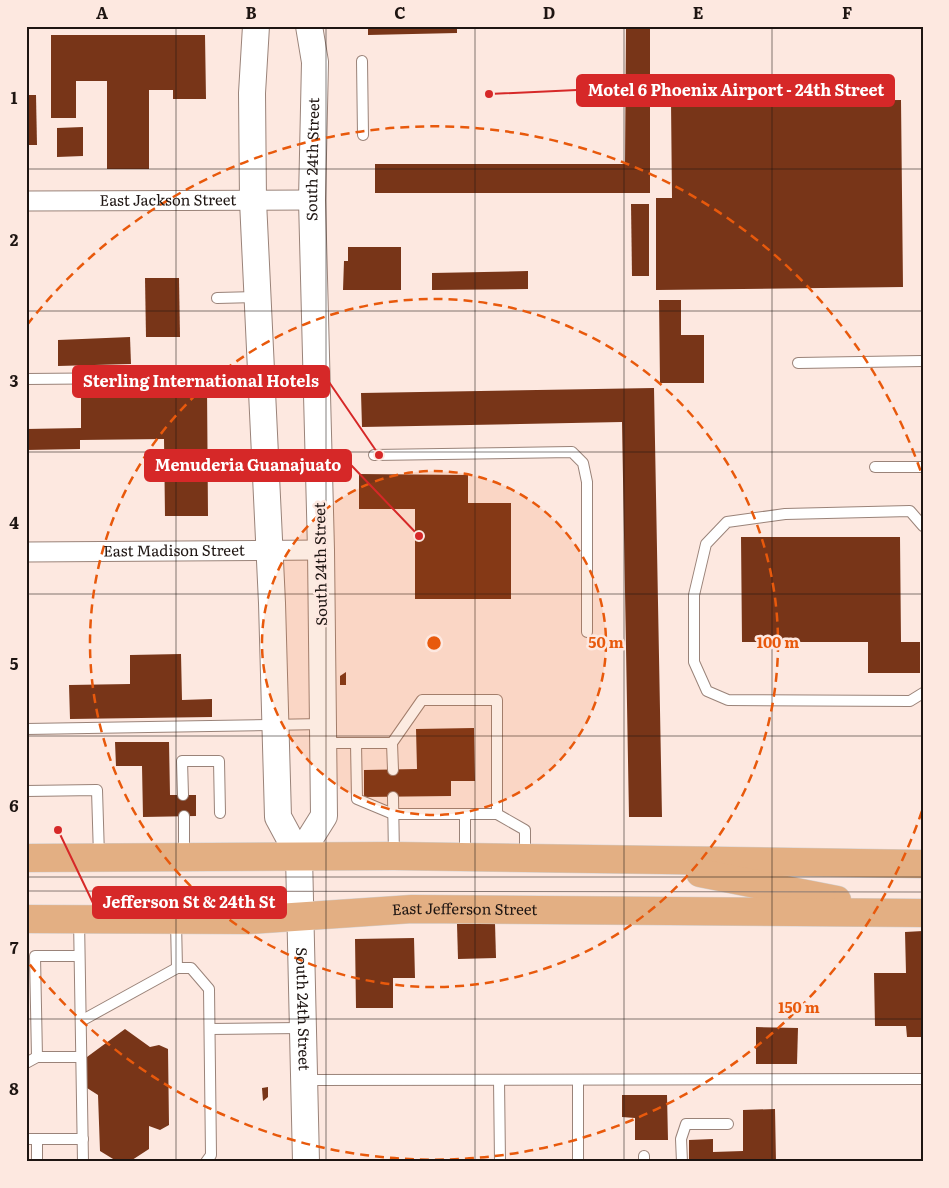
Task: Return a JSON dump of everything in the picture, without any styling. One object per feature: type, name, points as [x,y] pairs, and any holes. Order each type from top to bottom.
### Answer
[{"type":"main road","name":"South 24th Street","points":[[256,26],[252,93],[253,201],[269,550],[278,816],[299,856],[302,916],[306,1162]]},
{"type":"main road","name":"South 24th Street","points":[[299,856],[324,816],[321,550],[312,200],[315,62],[309,26]]},
{"type":"main road","points":[[315,62],[324,26]]},
{"type":"main road","name":"East Jefferson Street","points":[[26,858],[394,856],[923,864]]},
{"type":"main road","name":"East Jefferson Street","points":[[633,859],[913,912]]},
{"type":"main road","name":"East Jefferson Street","points":[[26,919],[248,920],[412,910],[913,912]]},
{"type":"street","name":"East Jackson Street","points":[[26,202],[312,200]]},
{"type":"street","name":"East Madison Street","points":[[26,552],[321,550]]},
{"type":"lane","points":[[362,61],[363,135]]},
{"type":"lane","points":[[217,298],[257,297]]},
{"type":"lane","points":[[798,363],[923,362]]},
{"type":"lane","points":[[26,379],[260,377]]},
{"type":"lane","points":[[374,454],[572,452],[583,463],[587,482],[587,632]]},
{"type":"lane","points":[[875,467],[923,467]]},
{"type":"lane","points":[[923,526],[910,511],[785,514],[727,522],[706,544],[694,595],[694,662],[707,691],[728,700],[910,701],[923,693]]},
{"type":"lane","points":[[393,770],[392,743],[422,700],[497,700],[497,814]]},
{"type":"lane","points":[[26,728],[276,725],[323,734],[356,743],[392,743]]},
{"type":"lane","points":[[356,743],[356,799],[393,814],[497,814],[525,830],[525,858]]},
{"type":"lane","points":[[183,795],[182,761],[219,761],[220,813]]},
{"type":"lane","points":[[26,791],[97,790],[99,857]]},
{"type":"lane","points":[[393,797],[394,856]]},
{"type":"lane","points":[[465,857],[466,814]]},
{"type":"lane","points":[[184,816],[184,857]]},
{"type":"lane","points":[[79,918],[84,1162]]},
{"type":"lane","points":[[176,919],[177,968]]},
{"type":"lane","points":[[37,1057],[31,956],[79,956]]},
{"type":"lane","points":[[81,1021],[177,968],[191,968],[209,989],[211,1155],[206,1162]]},
{"type":"lane","points":[[210,1029],[304,1028]]},
{"type":"lane","points":[[26,1063],[37,1057],[81,1058]]},
{"type":"lane","points":[[304,1080],[923,1079]]},
{"type":"lane","points":[[499,1080],[500,1162]]},
{"type":"lane","points":[[578,1080],[578,1162]]},
{"type":"lane","points":[[682,1162],[682,1139],[686,1124],[728,1124]]},
{"type":"lane","points":[[37,1162],[32,1139],[83,1139]]},
{"type":"building","points":[[368,26],[457,26],[457,33],[368,35]]},
{"type":"building","points":[[626,26],[650,26],[650,193],[375,193],[375,164],[625,164]]},
{"type":"building","points":[[51,35],[205,35],[206,99],[173,99],[173,90],[149,90],[149,169],[107,169],[107,81],[76,81],[76,118],[51,118]]},
{"type":"building","points":[[26,95],[36,95],[37,145],[26,145]]},
{"type":"building","points":[[901,100],[903,287],[656,290],[656,198],[672,198],[671,102]]},
{"type":"building","points":[[83,127],[83,156],[57,157],[57,128]]},
{"type":"building","points":[[631,204],[649,204],[649,276],[632,276]]},
{"type":"building","points":[[348,247],[401,247],[401,290],[343,290],[344,261],[348,261]]},
{"type":"building","points":[[528,271],[528,289],[432,290],[432,273]]},
{"type":"building","points":[[145,278],[179,278],[180,337],[146,337]]},
{"type":"building","points":[[659,300],[681,300],[681,335],[704,335],[704,383],[660,383]]},
{"type":"building","points":[[130,337],[131,364],[58,366],[58,340]]},
{"type":"building","points":[[207,387],[208,516],[165,516],[164,439],[80,440],[80,449],[26,450],[26,429],[81,428],[81,388]]},
{"type":"building","points":[[654,388],[662,817],[629,817],[622,422],[362,427],[361,393]]},
{"type":"building","points":[[359,474],[468,475],[468,503],[511,503],[511,599],[415,599],[415,509],[359,509]]},
{"type":"building","points":[[741,537],[900,537],[901,642],[920,642],[920,673],[868,673],[868,642],[742,642]]},
{"type":"building","points":[[181,654],[182,700],[212,699],[212,717],[70,719],[69,685],[130,684],[130,655]]},
{"type":"building","points":[[346,672],[346,685],[340,685],[340,676]]},
{"type":"building","points":[[474,728],[475,781],[451,781],[451,796],[364,797],[364,770],[417,769],[416,729]]},
{"type":"building","points":[[115,742],[169,742],[170,795],[196,795],[196,816],[143,817],[142,766],[116,766]]},
{"type":"building","points":[[495,923],[496,958],[458,959],[457,924]]},
{"type":"building","points":[[923,931],[923,1037],[907,1037],[906,1026],[875,1026],[874,973],[906,973],[905,932]]},
{"type":"building","points":[[414,938],[415,978],[393,978],[393,1008],[356,1008],[355,939]]},
{"type":"building","points":[[756,1027],[798,1028],[797,1064],[756,1064]]},
{"type":"building","points":[[125,1029],[150,1047],[159,1045],[168,1049],[169,1125],[160,1130],[149,1126],[149,1149],[129,1162],[118,1162],[100,1151],[98,1095],[87,1088],[87,1057]]},
{"type":"building","points":[[268,1087],[268,1097],[263,1101],[262,1088]]},
{"type":"building","points":[[622,1095],[667,1095],[668,1140],[635,1140],[635,1118],[622,1117]]},
{"type":"building","points":[[775,1109],[776,1162],[689,1162],[689,1140],[713,1139],[713,1152],[743,1151],[743,1110]]},
{"type":"tram line","points":[[26,891],[923,892]]},
{"type":"place","name":"Motel 6 Phoenix Airport - 24th Street","points":[[489,94]]},
{"type":"place","name":"Sterling International Hotels","points":[[379,455]]},
{"type":"place","name":"Menuderia Guanajuato","points":[[419,536]]},
{"type":"place","name":"Jefferson St & 24th St","points":[[58,830]]}]
